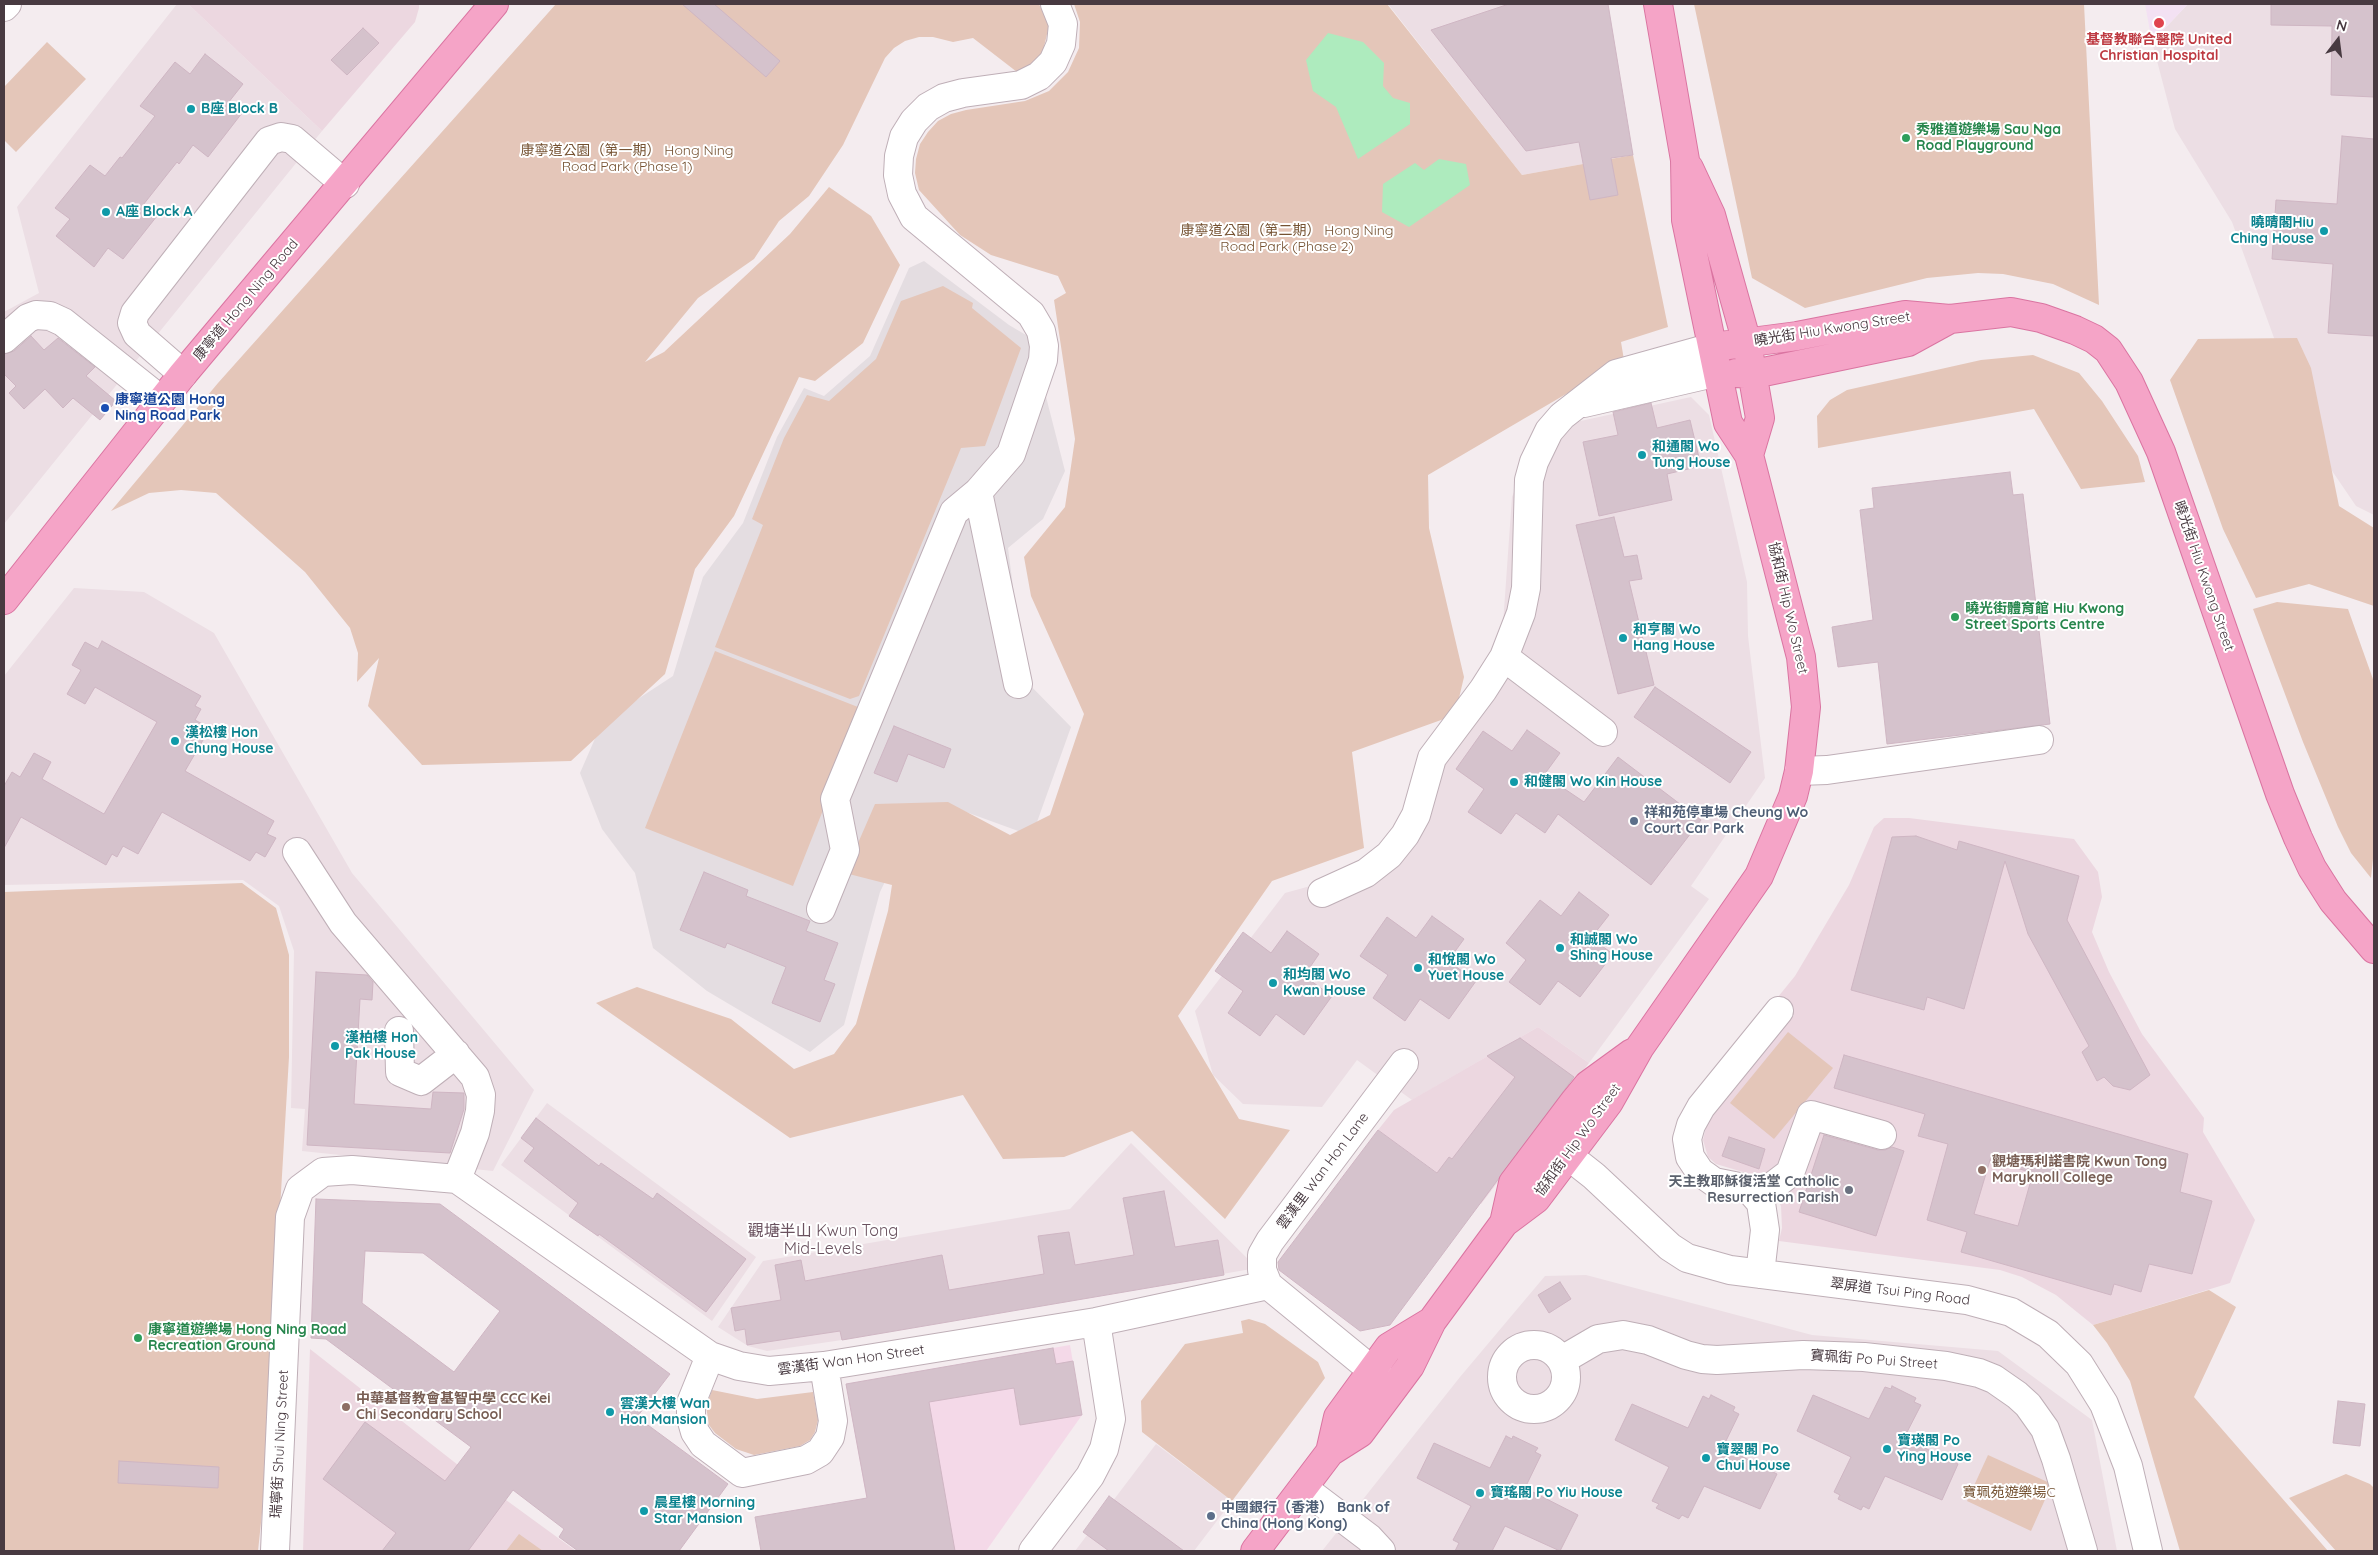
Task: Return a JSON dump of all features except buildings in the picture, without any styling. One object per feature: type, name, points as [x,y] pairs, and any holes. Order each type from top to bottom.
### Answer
[{"type":"main road","name":"協和街 Hip Wo Street","points":[[1255,1551],[1330,1452],[1360,1433],[1410,1366],[1432,1321],[1504,1223],[1536,1199],[1609,1102],[1640,1047],[1760,876],[1787,812],[1799,771],[1806,707],[1802,664],[1749,456],[1728,423],[1686,220],[1685,160],[1658,4]]},
{"type":"main road","name":"康寧道 Hong Ning Road","points":[[4,600],[161,400],[345,184],[482,8]]},
{"type":"main road","name":"協和街 Hip Wo Street","points":[[1685,160],[1712,216],[1754,374],[1760,418],[1749,456]]},
{"type":"main road","name":"曉光街 Hiu Kwong Street","points":[[1716,360],[1747,343],[1797,336],[1905,315],[1950,319],[2011,312],[2041,318],[2094,339],[2108,350],[2119,365],[2140,404],[2161,452],[2280,794],[2298,838],[2312,868],[2334,901],[2374,949]]},
{"type":"main road","name":"曉光街 Hiu Kwong Street","points":[[1716,360],[1754,374],[1908,342],[1950,319]]},
{"type":"main road","name":"協和街 Hip Wo Street","points":[[1504,1223],[1513,1183],[1588,1085],[1640,1047]]},
{"type":"main road","name":"協和街 Hip Wo Street","points":[[1330,1452],[1338,1417],[1389,1347],[1432,1321]]},
{"type":"street","points":[[4,7],[7,4]]},
{"type":"street","points":[[821,909],[845,850],[836,799],[954,512],[978,492],[1010,454],[1043,360],[1044,346],[1041,332],[1031,314],[914,217],[902,194],[898,175],[899,156],[904,137],[914,121],[928,107],[944,98],[963,92],[1021,85],[1039,76],[1053,62],[1061,44],[1062,24],[1055,4]]},
{"type":"street","points":[[183,374],[137,334],[132,324],[135,313],[269,140],[281,137],[292,139],[345,184]]},
{"type":"street","points":[[4,339],[28,318],[43,315],[56,318],[161,400]]},
{"type":"street","points":[[1322,893],[1366,874],[1389,855],[1405,835],[1416,815],[1432,758],[1483,690],[1504,657],[1521,613],[1526,588],[1529,480],[1534,462],[1549,431],[1575,405],[1616,374],[1716,360]]},
{"type":"street","points":[[978,492],[1018,684]]},
{"type":"street","points":[[1504,657],[1603,732]]},
{"type":"street","points":[[1799,771],[1827,770],[2039,740]]},
{"type":"street","points":[[297,852],[343,923],[475,1077],[481,1095],[475,1133],[457,1179]]},
{"type":"street","points":[[1760,1274],[1765,1219],[1757,1198],[1749,1189],[1714,1182],[1700,1172],[1690,1157],[1687,1140],[1691,1124],[1698,1112],[1779,1011]]},
{"type":"street","points":[[400,1031],[400,1072],[421,1081],[456,1054]]},
{"type":"street","name":"雲漢里 Wan Hon Lane","points":[[1268,1285],[1262,1270],[1262,1254],[1404,1063]]},
{"type":"street","points":[[1757,1198],[1790,1173],[1811,1115],[1882,1135]]},
{"type":"street","name":"翠屏道 Tsui Ping Road","points":[[1547,1139],[1569,1156],[1670,1247],[1687,1258],[1707,1265],[1760,1274],[1967,1300],[2010,1312],[2048,1334],[2079,1364],[2104,1404],[2128,1466],[2148,1551]]},
{"type":"street","name":"瑞寧街 Shui Ning Street","points":[[275,1551],[290,1217],[300,1190],[323,1172],[352,1170],[457,1179]]},
{"type":"street","name":"雲漢街 Wan Hon Street","points":[[457,1179],[710,1356],[739,1366],[769,1371],[824,1366],[1096,1322],[1268,1285]]},
{"type":"street","points":[[1268,1285],[1393,1388]]},
{"type":"street","points":[[1033,1551],[1090,1476],[1104,1448],[1111,1419],[1096,1322]]},
{"type":"street","name":"寶珮街 Po Pui Street","points":[[1562,1360],[1598,1339],[1623,1334],[1642,1338],[1686,1355],[1702,1359],[1717,1360],[1803,1355],[1864,1357],[1946,1366],[1979,1373],[1994,1379],[2017,1395],[2042,1424],[2056,1459],[2083,1551]]},
{"type":"street","points":[[710,1356],[691,1403],[691,1418],[695,1432],[703,1444],[742,1472],[806,1460],[820,1452],[830,1438],[833,1421],[824,1366]]},
{"type":"street","points":[[1303,1488],[1369,1538],[1381,1551]]},
{"type":"shaded area","points":[[177,4],[188,4],[322,131],[4,524],[4,312],[39,293],[17,207]]},
{"type":"shaded area","points":[[188,4],[419,4],[419,8],[415,22],[322,131]]},
{"type":"shaded area","points":[[1388,4],[1608,4],[1633,155],[1522,175]]},
{"type":"shaded area","name":"基督教聯合醫院 United Christian Hospital","points":[[2145,4],[2188,4],[2152,42]]},
{"type":"shaded area","points":[[2188,4],[2374,4],[2374,515],[2356,506],[2311,440],[2232,222],[2175,129],[2152,42]]},
{"type":"shaded area","points":[[1328,33],[1363,42],[1384,63],[1383,86],[1393,98],[1410,103],[1410,124],[1358,159],[1336,107],[1313,91],[1306,60]]},
{"type":"shaded area","points":[[1439,159],[1466,164],[1470,185],[1409,227],[1382,212],[1383,184],[1415,163],[1424,170]]},
{"type":"shaded area","points":[[924,261],[1009,325],[1031,338],[1065,471],[1043,519],[1008,548],[1025,680],[1071,727],[1032,836],[955,808],[897,857],[880,892],[844,1025],[810,1052],[707,991],[653,948],[635,873],[602,829],[580,773],[597,734],[621,710],[673,676],[703,577],[743,523],[777,437],[804,388],[824,396],[870,356],[909,268]]},
{"type":"shaded area","points":[[1691,397],[1709,415],[1747,582],[1748,636],[1765,778],[1691,886],[1709,899],[1589,1063],[1538,1027],[1412,1100],[1357,1060],[1322,1107],[1243,1104],[1213,1075],[1195,1011],[1285,893],[1343,877],[1410,826],[1501,652],[1512,497],[1539,430]]},
{"type":"shaded area","points":[[74,588],[144,592],[214,633],[352,873],[534,1090],[493,1171],[302,1151],[305,1109],[291,1108],[294,951],[279,906],[243,880],[4,885],[4,676]]},
{"type":"shaded area","points":[[1884,818],[1909,818],[2074,839],[2098,872],[2102,897],[2092,932],[2109,972],[2142,1034],[2204,1118],[2203,1132],[2255,1220],[2230,1283],[2093,1325],[2056,1295],[2022,1277],[2000,1270],[1779,1241],[1782,1228],[1781,1206],[1771,1188],[1760,1177],[1716,1164],[1708,1157],[1703,1140],[1707,1123],[1712,1114],[1794,1015],[1769,1008],[1795,976],[1849,885],[1874,827]]},
{"type":"shaded area","points":[[1538,1027],[1589,1063],[1481,1204],[1378,1130],[1394,1110]]},
{"type":"shaded area","points":[[547,1103],[756,1257],[712,1321],[501,1165]]},
{"type":"shaded area","points":[[1131,1143],[1257,1268],[842,1340],[767,1351],[748,1346],[718,1327],[763,1261],[1070,1209]]},
{"type":"shaded area","points":[[1586,1275],[1812,1335],[1998,1351],[2092,1420],[2117,1551],[1322,1551],[1460,1377],[1545,1276]]},
{"type":"shaded area","points":[[1070,1345],[1082,1415],[986,1551],[876,1551],[846,1384]]},
{"type":"shaded area","name":"中華基督教會基智中學 CCC Kei Chi Secondary School","points":[[310,1349],[458,1465],[576,1551],[303,1551]]},
{"type":"shaded area","points":[[1156,1444],[1232,1501],[1194,1551],[1075,1551]]},
{"type":"green space","name":"康寧道公園（第一期） Hong Ning Road Park (Phase 1)","points":[[556,4],[1039,4],[1049,26],[1042,55],[1031,65],[1017,72],[973,38],[953,42],[933,37],[919,37],[905,41],[894,48],[885,58],[843,145],[809,196],[779,221],[754,259],[698,298],[645,362],[664,352],[790,234],[829,187],[871,216],[900,265],[863,343],[815,381],[799,377],[734,516],[695,569],[665,674],[571,761],[422,765],[368,706],[379,658],[357,682],[358,653],[350,628],[305,572],[216,493],[181,490],[149,493],[111,511],[218,383]]},
{"type":"green space","name":"康寧道公園（第二期） Hong Ning Road Park (Phase 2)","points":[[1074,4],[1387,4],[1522,175],[1633,155],[1668,327],[1621,342],[1624,360],[1428,475],[1429,528],[1464,677],[1455,715],[1352,752],[1364,848],[1272,881],[1178,1016],[1239,1119],[1290,1130],[1225,1219],[1132,1131],[1064,1157],[1003,1159],[963,1095],[790,1138],[596,1003],[637,987],[731,1019],[794,1069],[834,1054],[856,1024],[888,911],[892,885],[845,873],[875,804],[948,802],[1010,835],[1050,815],[1084,714],[1031,596],[1024,557],[1065,507],[1075,439],[1054,300],[1066,293],[1058,276],[991,255],[960,235],[919,190],[915,173],[920,144],[938,121],[951,114],[966,110],[1025,101],[1049,91],[1068,72],[1079,48],[1080,22]]},
{"type":"green space","name":"秀雅道遊樂場 Sau Nga Road Playground","points":[[1694,4],[2084,4],[2099,305],[2053,284],[2003,274],[1978,273],[1927,278],[1805,308],[1752,278]]},
{"type":"green space","points":[[47,42],[86,79],[16,152],[4,140],[4,87]]},
{"type":"green space","points":[[943,286],[973,303],[972,308],[1021,348],[985,446],[961,448],[859,696],[850,699],[715,647],[763,525],[752,519],[784,438],[807,395],[829,401],[876,359],[901,301]]},
{"type":"green space","points":[[2297,338],[2311,368],[2339,506],[2374,528],[2374,606],[2309,584],[2256,598],[2223,529],[2170,380],[2198,339]]},
{"type":"green space","points":[[2033,355],[2079,373],[2102,401],[2138,456],[2145,482],[2081,489],[2034,409],[1818,448],[1817,416],[1830,400],[1847,390],[1981,360]]},
{"type":"green space","points":[[2277,602],[2348,609],[2374,682],[2374,849],[2371,878],[2351,853],[2338,827],[2303,742],[2253,609]]},
{"type":"green space","points":[[715,651],[863,709],[793,886],[645,828]]},
{"type":"green space","name":"康寧道遊樂場 Hong Ning Road Recreation Ground","points":[[242,883],[276,908],[289,955],[289,1057],[262,1513],[258,1551],[4,1551],[4,892]]},
{"type":"green space","points":[[1788,1032],[1833,1068],[1774,1139],[1730,1103]]},
{"type":"green space","points":[[2209,1290],[2236,1307],[2194,1397],[2328,1551],[2180,1551],[2130,1381],[2107,1343],[2093,1325]]},
{"type":"green space","points":[[1249,1319],[1265,1324],[1318,1362],[1325,1378],[1232,1501],[1142,1432],[1141,1401],[1185,1344],[1243,1333],[1241,1321]]},
{"type":"green space","points":[[712,1390],[757,1399],[813,1392],[818,1420],[815,1432],[810,1440],[800,1446],[754,1455],[736,1449],[715,1433],[709,1425],[706,1406]]},
{"type":"green space","name":"寶珮苑遊樂場C","points":[[1988,1455],[2052,1484],[2031,1531],[1967,1501]]},
{"type":"green space","points":[[2346,1474],[2370,1484],[2374,1488],[2374,1551],[2336,1551],[2289,1498]]},
{"type":"green space","points":[[519,1534],[543,1551],[506,1551]]},
{"type":"place","name":"基督教聯合醫院 United Christian Hospital","points":[[2159,23]]},
{"type":"place","name":"B座 Block B","points":[[191,109]]},
{"type":"place","name":"秀雅道遊樂場 Sau Nga Road Playground","points":[[1906,138]]},
{"type":"place","name":"A座 Block A","points":[[106,212]]},
{"type":"place","name":"曉晴閣Hiu Ching House","points":[[2324,231]]},
{"type":"place","name":"康寧道公園 Hong Ning Road Park","points":[[105,408]]},
{"type":"place","name":"和通閣 Wo Tung House","points":[[1642,455]]},
{"type":"place","name":"曉光街體育館 Hiu Kwong Street Sports Centre","points":[[1955,617]]},
{"type":"place","name":"和亨閣 Wo Hang House","points":[[1623,638]]},
{"type":"place","name":"漢松樓 Hon Chung House","points":[[175,741]]},
{"type":"place","name":"和健閣 Wo Kin House","points":[[1514,782]]},
{"type":"place","name":"祥和苑停車場 Cheung Wo Court Car Park","points":[[1634,821]]},
{"type":"place","name":"和誠閣 Wo Shing House","points":[[1560,948]]},
{"type":"place","name":"和悅閣 Wo Yuet House","points":[[1418,968]]},
{"type":"place","name":"和均閣 Wo Kwan House","points":[[1273,983]]},
{"type":"place","name":"漢柏樓 Hon Pak House","points":[[335,1046]]},
{"type":"place","name":"觀塘瑪利諾書院 Kwun Tong Maryknoll College","points":[[1982,1170]]},
{"type":"place","name":"天主教耶穌復活堂 Catholic Resurrection Parish","points":[[1849,1190]]},
{"type":"place","name":"康寧道遊樂場 Hong Ning Road Recreation Ground","points":[[138,1338]]},
{"type":"place","name":"中華基督教會基智中學 CCC Kei Chi Secondary School","points":[[346,1407]]},
{"type":"place","name":"雲漢大樓 Wan Hon Mansion","points":[[610,1412]]},
{"type":"place","name":"寶瑛閣 Po Ying House","points":[[1887,1449]]},
{"type":"place","name":"寶翠閣 Po Chui House","points":[[1706,1458]]},
{"type":"place","name":"寶瑤閣 Po Yiu House","points":[[1480,1493]]},
{"type":"place","name":"晨星樓 Morning Star Mansion","points":[[644,1511]]},
{"type":"place","name":"中國銀行（香港） Bank of China (Hong Kong)","points":[[1211,1516]]},
{"type":"district","name":"觀塘半山 Kwun Tong Mid-Levels","points":[[823,1240]]}]
